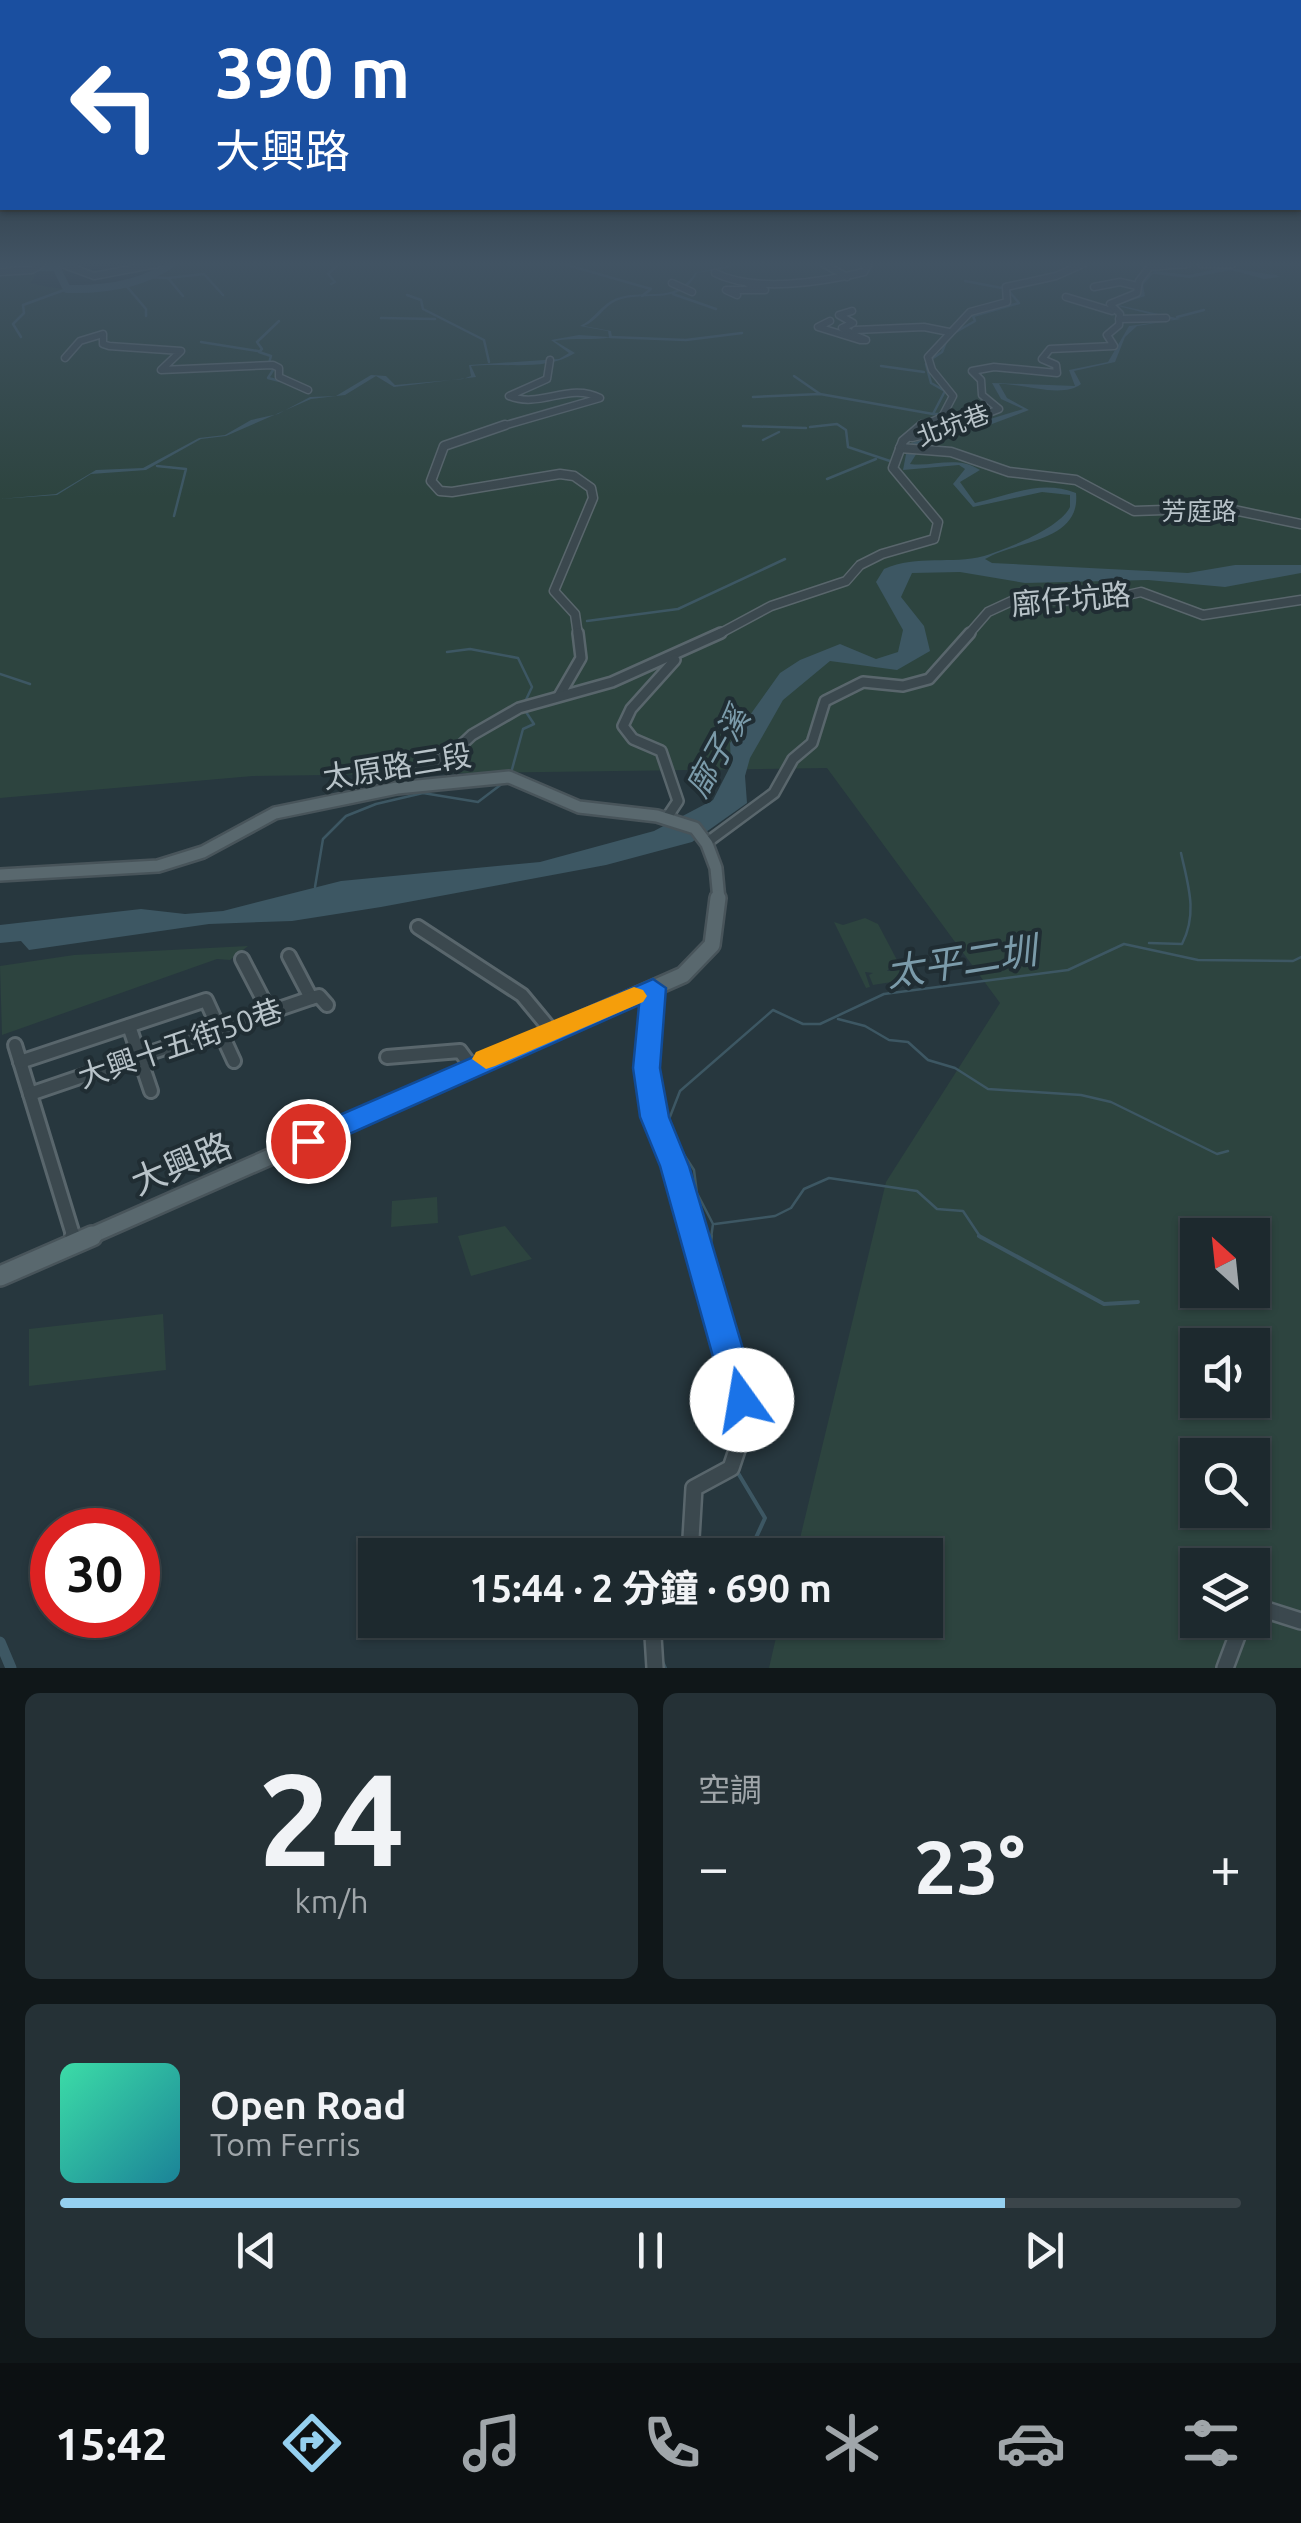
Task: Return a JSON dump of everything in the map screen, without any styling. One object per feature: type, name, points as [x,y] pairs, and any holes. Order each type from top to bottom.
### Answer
[{"type":"main road","name":"太原路三段","points":[[1,877],[134,867],[188,858],[267,816],[397,788],[506,777],[525,781],[558,802],[584,809],[670,817]]},
{"type":"main road","points":[[670,817],[708,840]]},
{"type":"main road","name":"大興路","points":[[0,1276],[689,971],[711,952],[719,935],[718,895],[708,840]]},
{"type":"street","points":[[65,358],[79,342]]},
{"type":"street","points":[[103,342],[109,346],[182,352],[161,370],[273,365],[279,368],[279,376],[308,390]]},
{"type":"street","name":"北坑巷","points":[[397,788],[408,774],[454,752],[519,708],[612,682],[678,656],[771,606],[846,582],[860,565],[882,554],[934,539],[938,522],[893,468],[902,445],[920,425],[946,412],[953,391],[937,380],[928,358],[941,342]]},
{"type":"street","name":"北坑巷","points":[[902,445],[921,432],[973,422],[998,409],[982,395],[981,380],[972,371],[1001,363],[1034,373],[1058,373],[1056,365],[1042,359],[1046,351],[1111,348],[1112,342]]},
{"type":"street","points":[[550,360],[547,379],[508,396],[523,402],[583,391],[600,398],[452,440],[444,446],[431,482],[440,491],[452,492],[546,475],[574,476],[586,482],[592,498],[554,591],[574,614],[581,658],[559,696]]},
{"type":"street","name":"芳庭路","points":[[902,445],[974,456],[1009,472],[1076,480],[1134,510],[1224,508],[1301,524]]},
{"type":"street","name":"廍仔坑路","points":[[708,840],[774,792],[790,762],[812,743],[826,701],[863,682],[903,686],[929,680],[954,656],[963,635],[1003,604],[1026,597],[1100,601],[1142,592],[1203,615],[1301,600]]},
{"type":"street","name":"北坑巷","points":[[670,817],[678,801],[662,751],[632,739],[623,726],[631,709],[678,656]]},
{"type":"street","points":[[418,927],[522,995],[551,1030]]},
{"type":"street","points":[[289,956],[311,998]]},
{"type":"street","points":[[242,959],[270,1013]]},
{"type":"street","points":[[653,988],[646,1068],[654,1117],[674,1166],[735,1368],[746,1422],[731,1468],[694,1488],[691,1538]]},
{"type":"street","name":"大興十五街50巷","points":[[30,1094],[311,998],[319,996],[327,1005]]},
{"type":"street","points":[[20,1062],[206,1000],[234,1061]]},
{"type":"street","points":[[129,1026],[151,1091]]},
{"type":"street","points":[[15,1045],[75,1241]]},
{"type":"street","points":[[387,1057],[460,1051],[471,1066]]},
{"type":"street","points":[[1270,1609],[1301,1621]]},
{"type":"street","points":[[653,1638],[655,1668]]},
{"type":"street","points":[[1225,1668],[1236,1638]]},
{"type":"green space","points":[[0,342],[1301,342],[1301,1668],[769,1668],[776,1638],[943,1638],[943,1538],[800,1538],[886,1182],[1000,1003],[827,768],[253,776],[0,798]]},
{"type":"green space","points":[[865,918],[878,924],[897,960],[887,971],[899,970],[904,980],[873,985],[869,975],[873,973],[865,972],[870,987],[866,988],[834,922],[843,925]]},
{"type":"green space","points":[[248,946],[230,960],[217,959],[2,1035],[0,966],[74,955]]},
{"type":"green space","points":[[437,1197],[438,1223],[391,1227],[392,1201]]},
{"type":"green space","points":[[505,1226],[532,1259],[471,1276],[458,1236]]},
{"type":"green space","points":[[163,1314],[166,1370],[29,1386],[29,1329]]},
{"type":"water","points":[[554,342],[575,353],[563,359],[538,364],[471,366],[476,377],[465,378],[471,376],[469,365],[559,359],[569,353]]},
{"type":"water","points":[[1123,342],[1115,362],[1074,371],[1081,384],[1073,388],[1053,390],[999,384],[1007,398],[1029,410],[984,427],[925,440],[910,464],[954,462],[980,470],[960,482],[975,503],[1038,488],[1076,493],[1075,509],[1058,530],[985,559],[992,563],[1188,573],[1235,565],[1301,565],[1301,573],[1225,587],[1148,580],[1025,583],[960,572],[912,573],[901,597],[924,626],[930,651],[897,670],[830,661],[783,700],[750,758],[745,776],[747,803],[692,842],[606,865],[292,921],[209,924],[29,950],[21,941],[0,943],[0,925],[141,909],[185,914],[223,911],[341,881],[540,862],[654,831],[713,800],[731,765],[730,743],[780,673],[800,660],[840,644],[876,659],[898,652],[903,630],[876,582],[884,569],[909,562],[972,559],[994,553],[1056,523],[1070,507],[1070,495],[1042,492],[973,507],[953,484],[965,469],[959,465],[903,470],[908,444],[1023,409],[1001,399],[992,383],[1075,386],[1069,370],[1108,362]]},
{"type":"water","points":[[371,375],[386,376],[395,385],[451,380],[394,387],[376,376],[345,395],[311,399],[285,410],[310,397],[336,396]]},
{"type":"water","points":[[275,415],[226,436],[201,439],[146,470],[91,474],[57,495],[0,499],[56,494],[96,470],[143,468],[199,438],[225,435],[251,420]]},
{"type":"waterway","points":[[201,342],[258,351]]},
{"type":"waterway","points":[[257,342],[262,349],[259,352],[271,356],[269,363]]},
{"type":"waterway","points":[[484,342],[489,362]]},
{"type":"waterway","points":[[930,360],[942,352],[946,342]]},
{"type":"waterway","points":[[926,364],[931,383],[945,391],[933,414]]},
{"type":"waterway","points":[[881,366],[924,372]]},
{"type":"waterway","points":[[275,367],[268,378],[280,381]]},
{"type":"waterway","points":[[794,376],[820,394]]},
{"type":"waterway","points":[[753,397],[820,394]]},
{"type":"waterway","points":[[820,394],[933,414]]},
{"type":"waterway","points":[[933,414],[941,414]]},
{"type":"waterway","points":[[935,428],[955,420],[948,415]]},
{"type":"waterway","points":[[810,427],[837,424],[846,430],[848,447],[890,461]]},
{"type":"waterway","points":[[743,426],[806,428]]},
{"type":"waterway","points":[[763,440],[779,432]]},
{"type":"waterway","points":[[827,479],[876,459]]},
{"type":"waterway","points":[[157,466],[186,469],[174,516]]},
{"type":"waterway","points":[[587,621],[678,609],[785,559]]},
{"type":"waterway","points":[[447,652],[470,649],[518,658],[532,687],[524,704]]},
{"type":"waterway","points":[[0,674],[30,684]]},
{"type":"waterway","points":[[511,773],[523,729],[534,724],[526,712]]},
{"type":"waterway","points":[[315,887],[323,839],[346,816],[423,793],[478,802],[503,783]]},
{"type":"waterway","points":[[1149,943],[1182,944],[1187,933],[1190,899],[1181,853]]},
{"type":"waterway","name":"太平二圳","points":[[711,1238],[713,1224],[697,1193],[694,1170],[666,1127],[680,1091],[773,1010],[803,1024],[820,1024],[884,994],[1068,970],[1124,944],[1198,960],[1293,961],[1301,957]]},
{"type":"waterway","points":[[838,1019],[865,1026],[889,1040],[908,1042],[928,1060],[955,1068],[988,1089],[1081,1095],[1111,1102],[1217,1154],[1228,1151]]},
{"type":"waterway","points":[[715,1224],[775,1216],[791,1208],[804,1189],[829,1178],[917,1191],[937,1209],[963,1211],[980,1237]]},
{"type":"waterway","points":[[980,1237],[1104,1304],[1138,1302]]},
{"type":"waterway","name":"太平二圳","points":[[711,1238],[712,1254],[723,1284],[723,1303]]},
{"type":"waterway","name":"太平二圳","points":[[738,1473],[765,1518],[756,1538]]},
{"type":"waterway","points":[[0,1642],[11,1668]]},
{"type":"waterway","name":"太平二圳","points":[[661,1659],[665,1668]]},
{"type":"slow traffic","points":[[486,1059],[634,996]]},
{"type":"route","points":[[308,1141],[653,988],[646,1068],[654,1117],[674,1166],[742,1400]]},
{"type":"water label","name":"廍子溪","points":[[717,752]]}]
